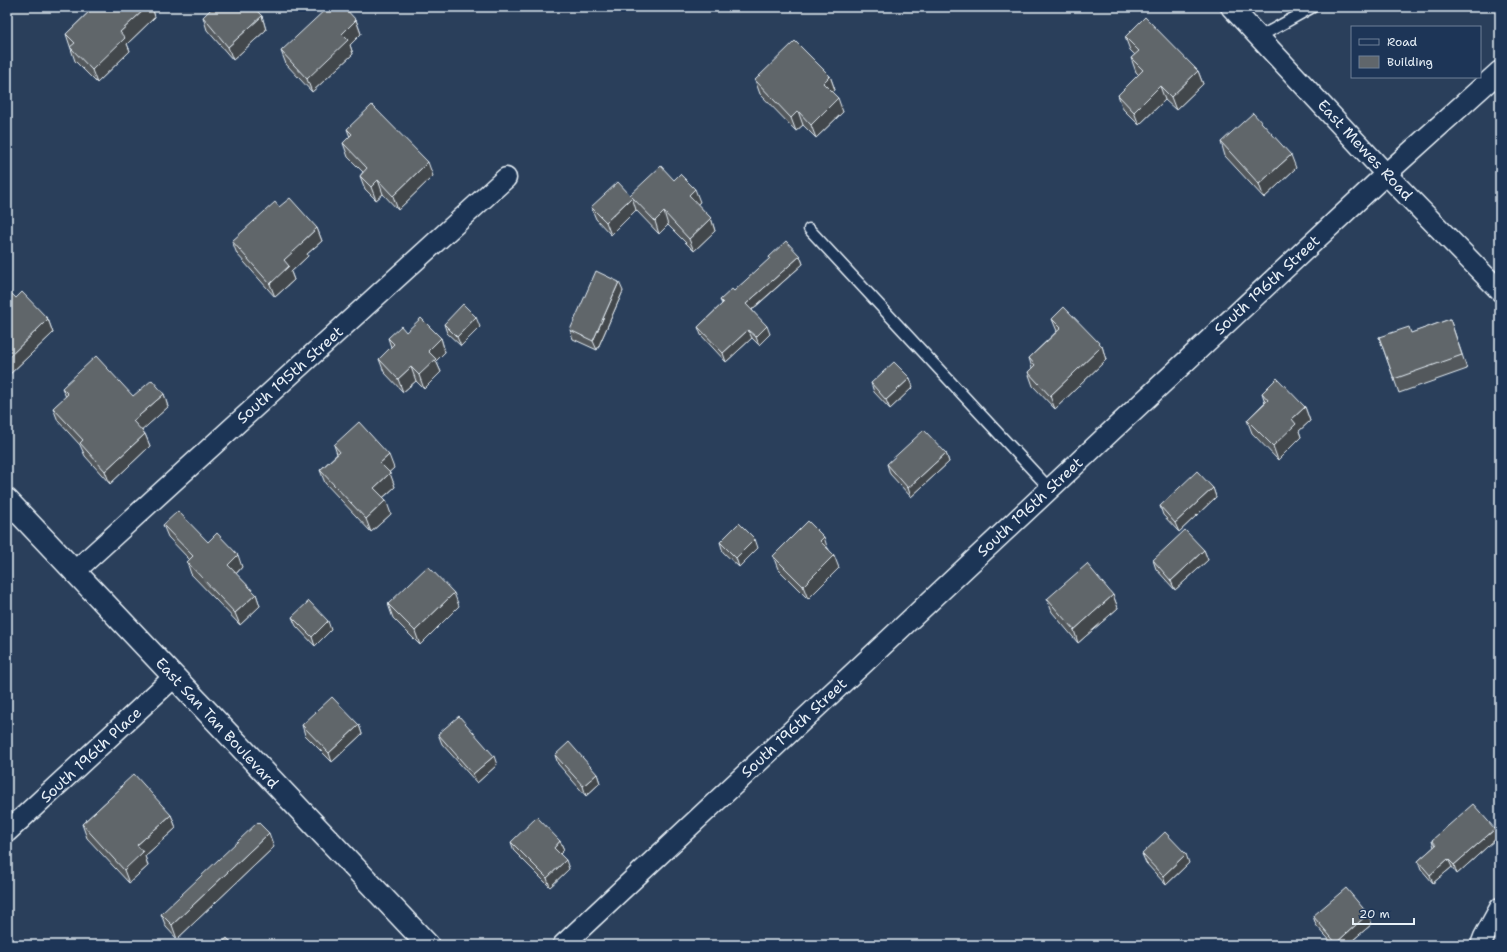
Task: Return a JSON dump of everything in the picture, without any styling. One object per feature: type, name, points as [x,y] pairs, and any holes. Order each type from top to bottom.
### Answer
[{"type":"street","name":"East Mewes Road","points":[[1231,7],[1386,174],[1500,291]]},
{"type":"street","name":"South 196th Street","points":[[563,945],[1386,174],[1500,71]]},
{"type":"street","name":"South 195th Street","points":[[74,572],[506,178]]},
{"type":"street","name":"East San Tan Boulevard","points":[[7,500],[428,945]]},
{"type":"street","name":"South 196th Place","points":[[7,832],[174,677]]},
{"type":"street","points":[[1481,945],[1500,908]]},
{"type":"lane","points":[[1259,37],[1313,7]]},
{"type":"lane","points":[[808,229],[1050,489]]},
{"type":"building","points":[[94,7],[147,7],[120,32],[125,38],[92,70],[70,47],[75,43],[66,34]]},
{"type":"building","points":[[213,7],[253,7],[262,16],[228,47],[203,17]]},
{"type":"building","points":[[328,7],[344,7],[356,20],[342,34],[348,40],[307,79],[281,51]]},
{"type":"building","points":[[1145,17],[1198,71],[1171,97],[1160,86],[1134,112],[1118,95],[1143,70],[1131,58],[1139,51],[1125,37]]},
{"type":"building","points":[[795,41],[830,76],[823,83],[838,98],[811,125],[798,111],[791,118],[755,80]]},
{"type":"building","points":[[372,105],[428,162],[393,196],[378,180],[371,187],[360,176],[367,168],[343,143],[352,134],[347,129]]},
{"type":"building","points":[[1253,113],[1291,155],[1259,184],[1221,142]]},
{"type":"building","points":[[661,166],[674,180],[680,174],[695,189],[689,195],[711,218],[689,239],[664,212],[655,221],[632,197],[606,222],[591,207],[618,182],[630,195]]},
{"type":"building","points":[[290,198],[317,228],[284,260],[289,266],[270,284],[232,241],[275,202],[279,207]]},
{"type":"building","points":[[786,241],[800,256],[746,304],[767,326],[756,337],[748,330],[723,353],[698,327],[723,303],[720,300],[732,289],[734,291]]},
{"type":"building","points":[[596,271],[619,282],[593,341],[570,330]]},
{"type":"building","points":[[7,289],[16,298],[22,292],[48,319],[7,359]]},
{"type":"building","points":[[463,304],[476,317],[457,337],[444,324]]},
{"type":"building","points":[[1064,307],[1102,346],[1050,396],[1028,372],[1035,365],[1029,358],[1061,328],[1052,319]]},
{"type":"building","points":[[421,318],[441,338],[428,351],[436,359],[419,375],[411,367],[398,379],[379,359],[394,344],[388,338],[401,326],[406,332]]},
{"type":"building","points":[[1450,319],[1462,355],[1394,379],[1379,337],[1409,327],[1411,333]]},
{"type":"building","points":[[96,356],[133,396],[152,380],[164,394],[133,421],[145,434],[105,471],[80,443],[83,440],[53,408],[68,394],[62,388]]},
{"type":"building","points":[[894,362],[910,378],[886,400],[871,383]]},
{"type":"building","points":[[1277,378],[1305,407],[1292,419],[1296,424],[1273,446],[1247,420],[1268,400],[1262,393]]},
{"type":"building","points":[[359,422],[389,455],[380,463],[390,473],[374,488],[386,500],[366,519],[320,470],[340,452],[334,445]]},
{"type":"building","points":[[924,430],[946,453],[908,488],[887,464]]},
{"type":"building","points":[[1197,471],[1213,488],[1175,523],[1160,506]]},
{"type":"building","points":[[178,511],[208,542],[217,533],[238,555],[228,565],[256,594],[235,613],[187,562],[193,556],[163,525]]},
{"type":"building","points":[[808,521],[824,537],[820,541],[834,555],[803,586],[773,556]]},
{"type":"building","points":[[739,523],[755,539],[736,558],[720,542]]},
{"type":"building","points":[[1185,530],[1204,550],[1171,581],[1153,560]]},
{"type":"building","points":[[1087,564],[1113,595],[1074,630],[1047,599]]},
{"type":"building","points":[[428,566],[454,593],[415,631],[388,604]]},
{"type":"building","points":[[309,601],[328,621],[312,637],[292,617]]},
{"type":"building","points":[[332,697],[359,725],[329,753],[302,725]]},
{"type":"building","points":[[459,716],[494,756],[473,774],[438,734]]},
{"type":"building","points":[[569,742],[597,774],[583,786],[555,755]]},
{"type":"building","points":[[134,774],[171,815],[137,845],[143,852],[124,870],[82,824]]},
{"type":"building","points":[[1473,804],[1495,829],[1454,865],[1448,859],[1430,875],[1418,861],[1436,845],[1432,840]]},
{"type":"building","points":[[537,817],[560,841],[554,848],[566,860],[547,878],[511,842]]},
{"type":"building","points":[[258,822],[269,833],[172,925],[161,914]]},
{"type":"building","points":[[1165,832],[1186,854],[1163,876],[1142,854]]},
{"type":"building","points":[[1346,888],[1368,914],[1336,943],[1313,916]]},
{"type":"building","points":[[227,938],[234,945],[219,945]]}]
